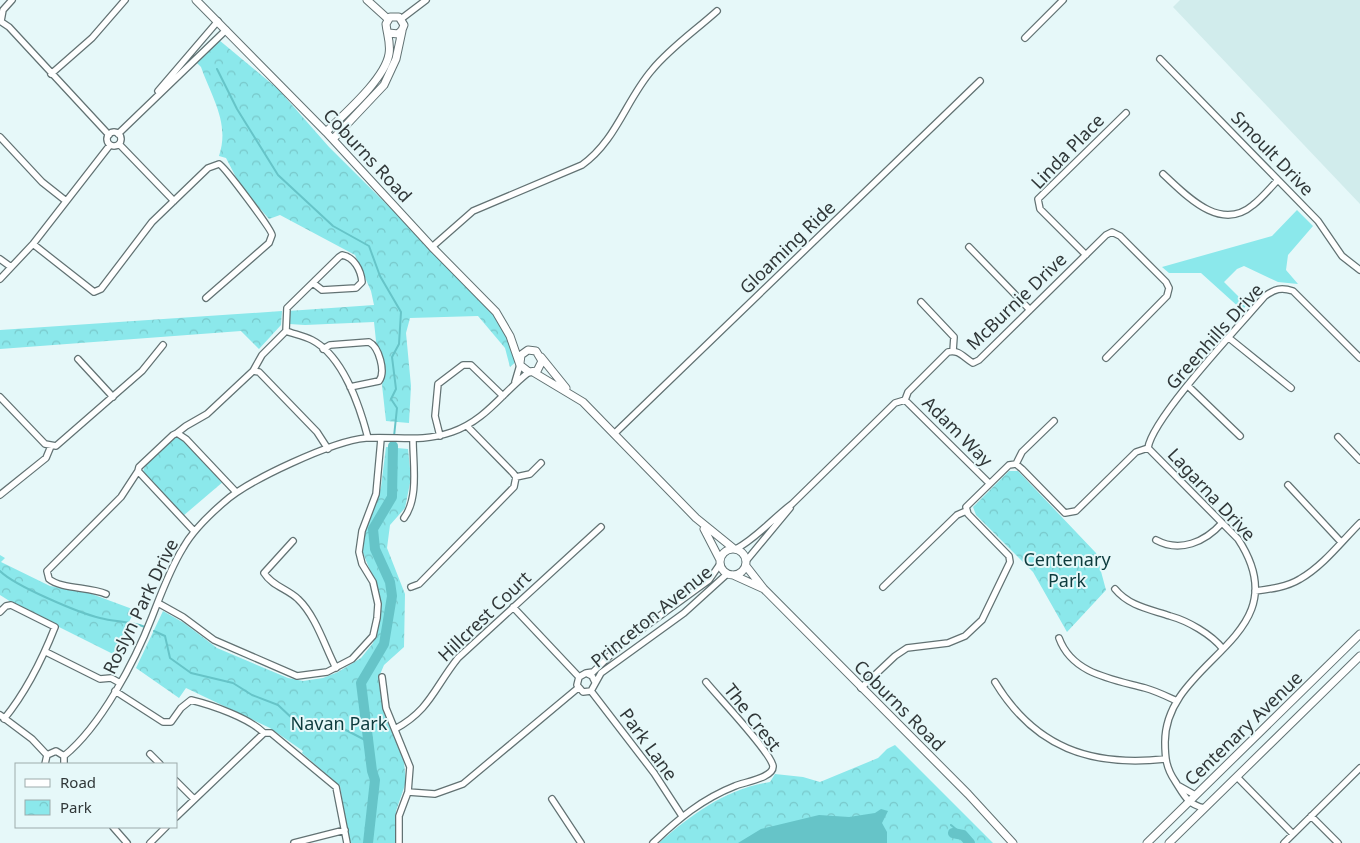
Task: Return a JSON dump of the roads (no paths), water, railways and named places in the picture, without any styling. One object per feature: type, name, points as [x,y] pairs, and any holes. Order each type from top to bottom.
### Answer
[{"type":"street","points":[[12,0],[3,10],[0,21],[108,135],[107,139],[110,145]]},
{"type":"street","points":[[51,74],[92,38],[125,0]]},
{"type":"street","name":"Coburns Road","points":[[196,0],[326,132],[432,247],[496,312],[510,336],[520,364]]},
{"type":"street","points":[[367,0],[388,19]]},
{"type":"street","points":[[401,19],[426,0]]},
{"type":"street","points":[[1024,38],[1063,0]]},
{"type":"street","points":[[432,247],[473,211],[582,165],[595,156],[606,144],[651,70],[717,11]]},
{"type":"street","points":[[326,132],[386,65],[389,53],[389,33],[386,27],[388,19],[393,16],[401,19],[404,25],[396,59],[384,85],[332,139]]},
{"type":"street","points":[[147,104],[190,51],[218,21]]},
{"type":"street","points":[[118,134],[226,30]]},
{"type":"street","points":[[389,33],[398,34],[402,30]]},
{"type":"street","name":"Smoult Drive","points":[[1160,59],[1318,221],[1342,256],[1360,270]]},
{"type":"street","name":"Gloaming Ride","points":[[614,434],[980,81]]},
{"type":"street","name":"Linda Place","points":[[1086,255],[1040,208],[1038,199],[1126,113]]},
{"type":"street","points":[[108,135],[113,132],[118,134],[121,140],[119,144]]},
{"type":"street","points":[[0,137],[42,182],[66,201]]},
{"type":"street","points":[[110,145],[115,146],[119,144]]},
{"type":"street","points":[[119,144],[174,200]]},
{"type":"street","points":[[0,279],[33,244],[110,145]]},
{"type":"street","points":[[33,244],[94,292],[101,289],[152,222],[208,168],[219,164],[228,172],[272,232],[269,243],[206,298]]},
{"type":"street","points":[[1163,174],[1193,202],[1207,210],[1221,214],[1242,212],[1253,206],[1278,180]]},
{"type":"street","name":"McBurnie Drive","points":[[746,563],[792,504],[894,403],[905,400],[908,392],[948,352],[961,353],[973,363],[1112,232],[1120,236],[1166,282],[1169,288],[1167,296],[1106,358]]},
{"type":"street","points":[[969,247],[1030,310]]},
{"type":"street","points":[[106,594],[95,590],[52,582],[46,576],[47,571],[120,498],[139,467],[173,435],[207,414],[253,371],[262,355],[286,331],[287,308],[313,283],[344,255],[352,260],[362,279],[361,284],[356,288],[322,290],[313,283]]},
{"type":"street","points":[[0,259],[10,267]]},
{"type":"street","name":"Greenhills Drive","points":[[1148,448],[1150,438],[1188,386],[1265,296],[1273,290],[1283,288],[1293,292],[1360,358]]},
{"type":"street","points":[[921,302],[954,337],[953,351]]},
{"type":"street","points":[[286,331],[312,340],[323,349],[338,367],[350,387],[360,410],[368,438]]},
{"type":"street","name":"Coburns Road","points":[[510,336],[522,347],[532,350]]},
{"type":"street","points":[[1229,338],[1291,388]]},
{"type":"street","points":[[323,349],[330,345],[369,342],[376,348],[383,374],[382,378],[379,381],[350,387]]},
{"type":"street","points":[[0,397],[42,441],[51,446],[59,445],[142,371],[163,346]]},
{"type":"street","points":[[571,394],[541,357],[532,350],[521,355],[520,364],[582,402],[696,518],[743,553],[746,563],[741,572],[730,575],[720,562],[710,537],[696,518]]},
{"type":"street","points":[[531,372],[541,365],[541,357]]},
{"type":"street","points":[[78,359],[113,398]]},
{"type":"street","name":"Roslyn Park Drive","points":[[514,384],[520,373],[520,364]]},
{"type":"street","points":[[440,436],[435,416],[436,388],[441,380],[463,365],[470,365],[503,396]]},
{"type":"street","points":[[253,371],[259,372],[317,432],[328,449]]},
{"type":"street","name":"Roslyn Park Drive","points":[[64,756],[89,730],[120,683],[142,639],[182,548],[194,531],[236,492],[258,479],[348,441],[368,438],[413,440],[440,436],[467,426],[482,416],[514,384],[531,372]]},
{"type":"street","points":[[1188,386],[1240,436]]},
{"type":"street","name":"Adam Way","points":[[905,400],[989,483]]},
{"type":"street","points":[[966,511],[968,504],[1008,465],[1016,464],[1022,452],[1054,421]]},
{"type":"street","points":[[467,426],[516,478]]},
{"type":"street","points":[[177,434],[186,439],[236,492]]},
{"type":"street","points":[[1338,437],[1360,460]]},
{"type":"street","points":[[158,603],[183,616],[214,640],[287,672],[307,676],[336,668],[363,649],[373,636],[378,604],[373,582],[362,564],[359,552],[362,531],[376,494],[381,439]]},
{"type":"street","points":[[404,518],[409,508],[414,486],[413,440]]},
{"type":"street","points":[[0,496],[46,458],[51,446]]},
{"type":"street","name":"Lagarna Drive","points":[[1016,464],[1065,513],[1070,514],[1076,511],[1136,452],[1148,448],[1238,540],[1248,555],[1253,570],[1256,591],[1255,603],[1239,632],[1177,701],[1165,734],[1165,759],[1168,770],[1188,802]]},
{"type":"street","points":[[516,478],[530,474],[541,464]]},
{"type":"street","points":[[138,471],[194,531]]},
{"type":"street","points":[[411,587],[419,584],[514,487],[516,478]]},
{"type":"street","points":[[1288,486],[1341,542]]},
{"type":"street","name":"McBurnie Drive","points":[[734,548],[751,539],[792,504]]},
{"type":"street","points":[[882,587],[956,515],[966,511]]},
{"type":"street","points":[[861,688],[894,656],[906,648],[948,643],[964,636],[982,620],[1010,562],[1009,556],[966,511]]},
{"type":"street","points":[[1156,540],[1175,547],[1194,543],[1213,534],[1222,523]]},
{"type":"street","points":[[1256,591],[1277,588],[1300,579],[1360,523]]},
{"type":"street","name":"Hillcrest Court","points":[[395,729],[420,713],[458,658],[601,527]]},
{"type":"street","points":[[294,541],[264,573],[268,579],[297,597],[305,607],[336,668]]},
{"type":"street","points":[[720,562],[726,550],[734,548]]},
{"type":"street","name":"Princeton Avenue","points":[[586,673],[593,672],[624,642],[709,580],[720,562]]},
{"type":"street","name":"Coburns Road","points":[[746,563],[764,590],[968,794],[1013,843]]},
{"type":"street","name":"Coburns Road","points":[[730,575],[764,590]]},
{"type":"street","name":"Princeton Avenue","points":[[595,682],[601,672],[684,613],[730,575]]},
{"type":"street","points":[[1115,589],[1122,598],[1138,606],[1172,616],[1194,626],[1223,649]]},
{"type":"street","points":[[0,612],[6,606],[11,605],[55,627],[46,652],[22,697],[2,718],[32,739],[47,755]]},
{"type":"street","points":[[513,607],[579,677]]},
{"type":"street","name":"Centenary Avenue","points":[[1147,843],[1360,634]]},
{"type":"street","points":[[1060,638],[1063,649],[1072,660],[1091,672],[1177,701]]},
{"type":"street","points":[[46,652],[100,679],[111,678],[120,683]]},
{"type":"street","name":"Centenary Avenue","points":[[1169,842],[1360,656]]},
{"type":"street","points":[[586,673],[592,676],[595,682],[591,690],[583,692],[578,688],[576,682],[579,677],[586,673]]},
{"type":"street","points":[[382,677],[386,708],[410,767],[408,792],[399,816],[398,843]]},
{"type":"street","name":"The Crest","points":[[682,816],[716,794],[753,779],[767,777],[773,767],[765,750],[706,682]]},
{"type":"street","points":[[996,682],[1010,706],[1030,727],[1080,754],[1122,762],[1165,759]]},
{"type":"street","points":[[408,792],[435,794],[463,784],[578,688]]},
{"type":"street","name":"Park Lane","points":[[591,690],[654,773],[682,816]]},
{"type":"street","points":[[115,691],[167,723],[171,722],[181,708],[191,700],[204,703],[256,726],[264,733],[271,733],[330,780],[336,787],[347,843]]},
{"type":"street","points":[[1291,702],[1292,708],[1303,712]]},
{"type":"street","points":[[178,815],[264,733]]},
{"type":"street","points":[[47,755],[56,751],[64,756],[64,763]]},
{"type":"street","points":[[150,754],[159,763]]},
{"type":"street","points":[[45,763],[47,755]]},
{"type":"street","points":[[1284,843],[1360,768]]},
{"type":"street","points":[[1237,776],[1293,834]]},
{"type":"street","points":[[178,783],[194,799]]},
{"type":"street","points":[[1177,784],[1195,795]]},
{"type":"street","points":[[552,799],[581,843]]},
{"type":"street","points":[[1188,802],[1204,808]]},
{"type":"street","points":[[653,843],[682,816]]},
{"type":"street","points":[[1312,816],[1338,843]]},
{"type":"street","points":[[1151,843],[1169,827],[1174,835],[1169,842]]},
{"type":"street","points":[[114,828],[127,843]]},
{"type":"street","points":[[150,843],[165,828]]},
{"type":"street","points":[[294,843],[345,830]]},
{"type":"waterway","points":[[217,69],[237,109],[278,175],[333,226],[369,246],[380,276],[401,312],[399,344],[392,357],[396,389],[391,399],[397,408],[393,446]]},
{"type":"waterway","points":[[368,843],[375,780],[372,771],[361,683],[384,644],[392,596],[390,582],[375,549],[373,529],[392,497],[393,446]]},
{"type":"waterway","points":[[0,571],[19,584],[78,611],[100,618],[145,627]]},
{"type":"waterway","points":[[154,631],[165,636],[170,658],[191,673],[233,683],[252,695],[278,705],[294,720],[314,728]]},
{"type":"waterway","points":[[320,728],[340,727],[369,742]]},
{"type":"waterway","points":[[951,825],[963,835]]},
{"type":"waterway","points":[[953,833],[963,835],[970,843]]},
{"type":"park label","name":"Centenary Park","points":[[1067,569]]},
{"type":"park label","name":"Navan Park","points":[[339,723]]}]
